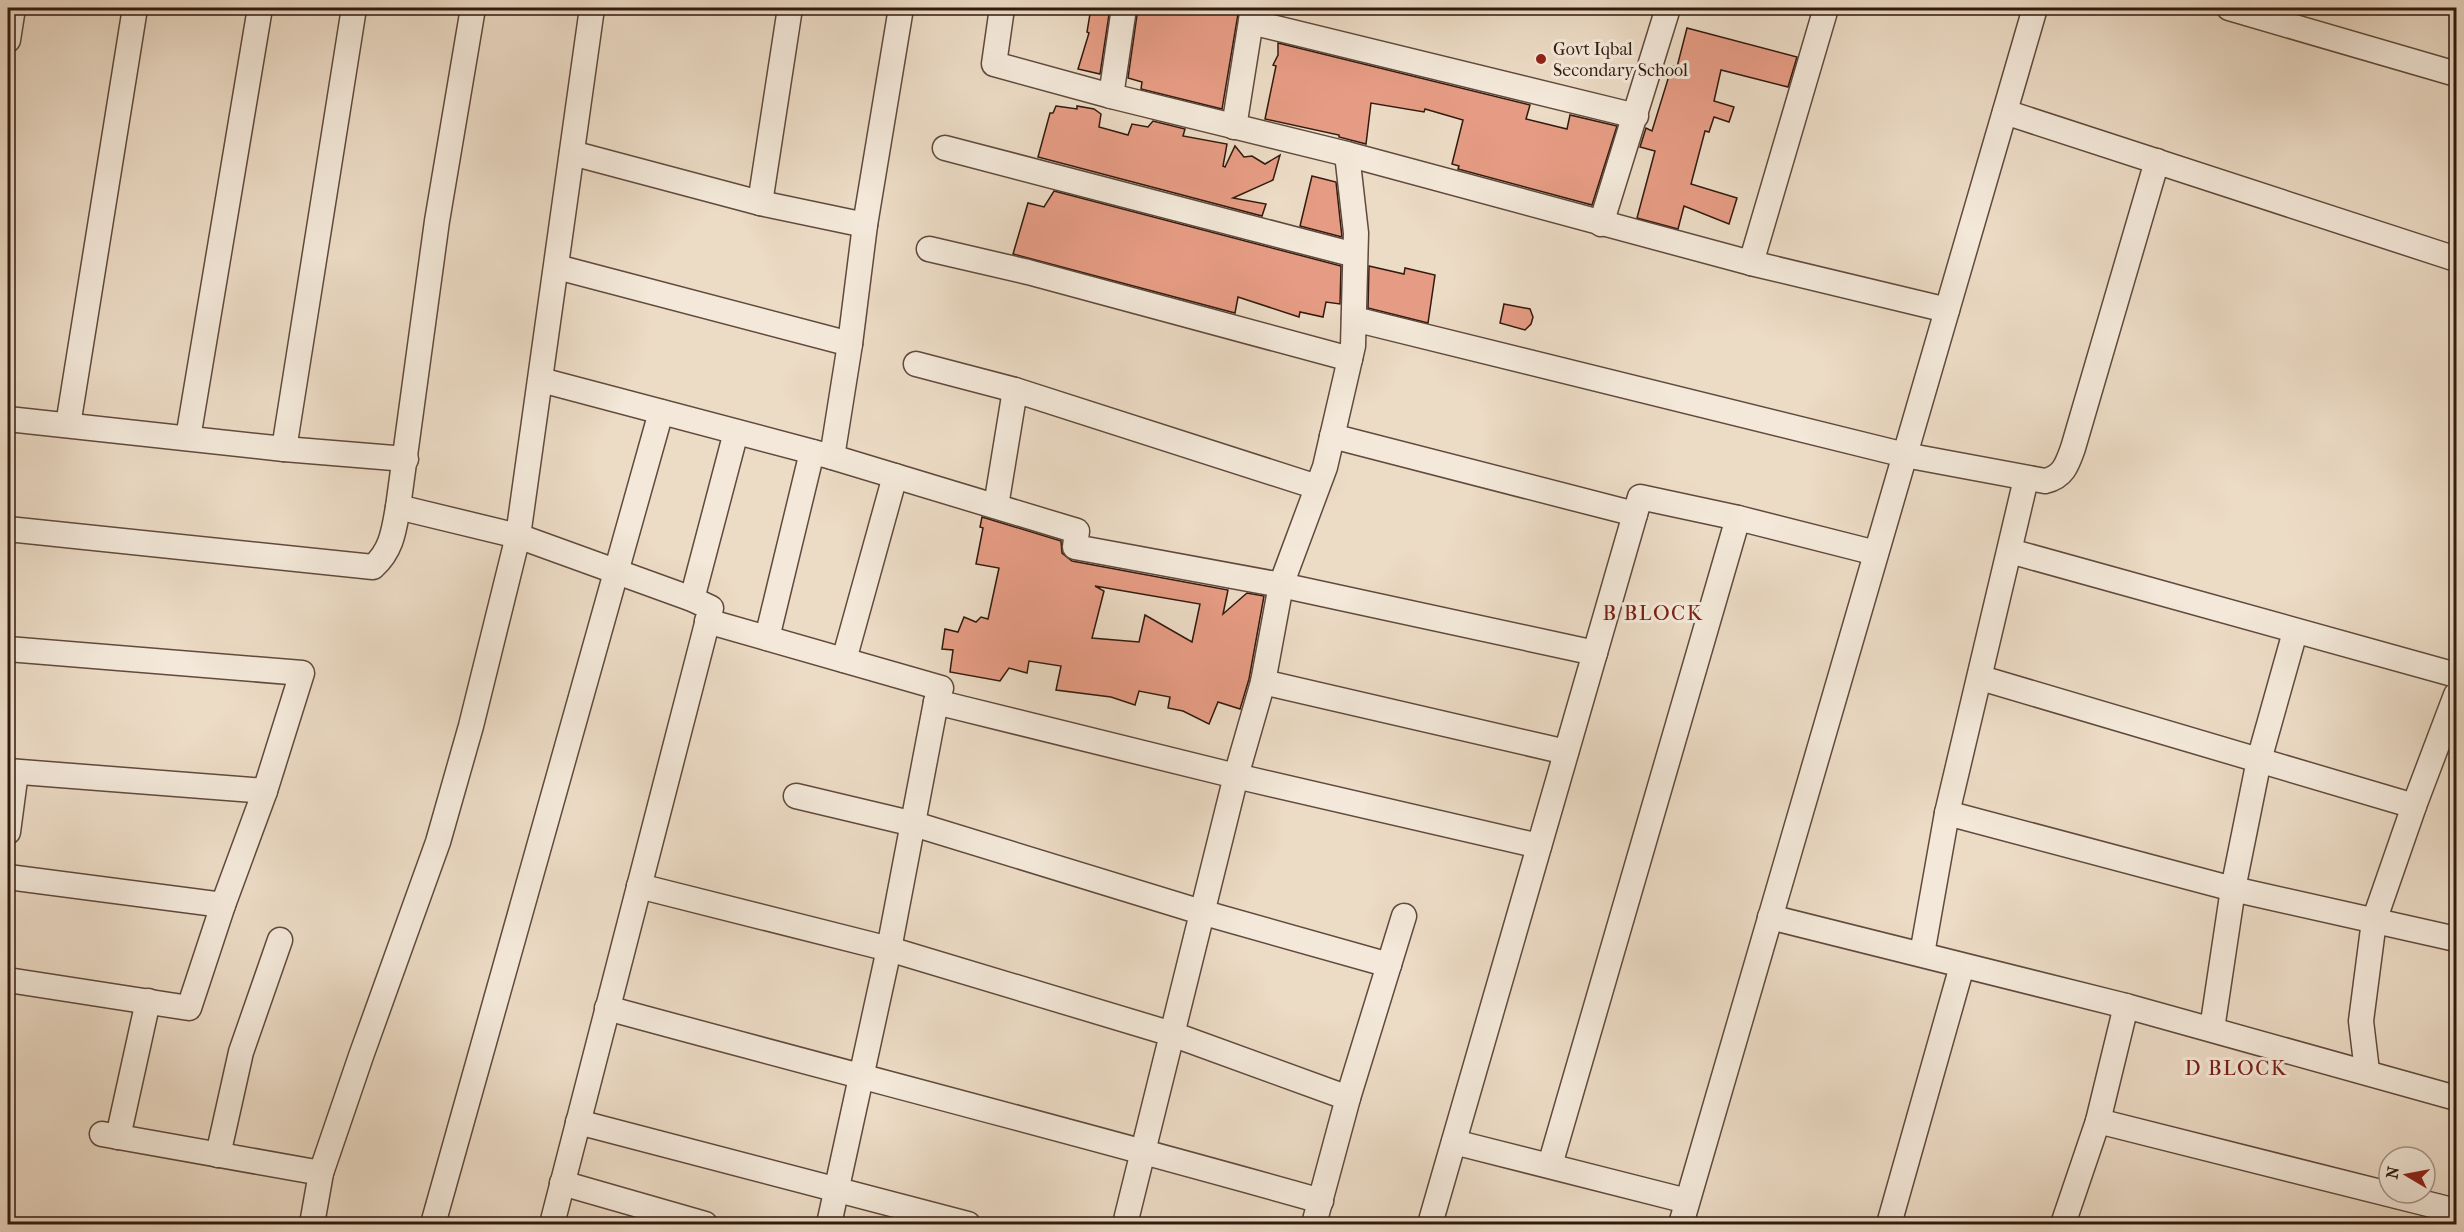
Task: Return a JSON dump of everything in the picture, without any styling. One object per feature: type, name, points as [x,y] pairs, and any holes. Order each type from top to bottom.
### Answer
[{"type":"street","points":[[8,40],[13,8]]},
{"type":"street","points":[[68,425],[135,8]]},
{"type":"street","points":[[188,438],[260,8]]},
{"type":"street","points":[[284,449],[354,8]]},
{"type":"street","points":[[8,529],[373,567],[384,558],[392,541],[406,459],[437,221],[473,8]]},
{"type":"street","points":[[312,1224],[321,1173],[438,842],[471,726],[518,536],[592,8]]},
{"type":"street","points":[[759,203],[790,8]]},
{"type":"street","points":[[766,638],[822,454],[850,344],[864,225],[900,8]]},
{"type":"street","points":[[1002,8],[994,63],[1112,96],[1347,154],[1751,263],[1947,310]]},
{"type":"street","points":[[1112,96],[1124,8]]},
{"type":"street","points":[[1601,224],[1668,8]]},
{"type":"street","points":[[1751,263],[1826,8]]},
{"type":"street","points":[[1681,1224],[2035,8]]},
{"type":"street","points":[[2229,8],[2457,74]]},
{"type":"street","points":[[1234,127],[1252,15],[1636,116]]},
{"type":"street","points":[[2005,112],[2457,259]]},
{"type":"street","points":[[945,148],[1355,255]]},
{"type":"street","points":[[572,153],[759,203],[864,225]]},
{"type":"street","points":[[1125,1224],[1201,912],[1263,682],[1281,585],[1317,487],[1332,436],[1353,346],[1356,233],[1347,154]]},
{"type":"street","points":[[1354,319],[1905,455],[2045,481],[2057,478],[2066,467],[2157,161]]},
{"type":"street","points":[[929,249],[1028,272],[1350,359]]},
{"type":"street","points":[[557,267],[850,344]]},
{"type":"street","points":[[916,364],[1015,390],[1317,487]]},
{"type":"street","points":[[541,380],[822,454],[1077,531],[1075,547],[1281,585],[1595,653]]},
{"type":"street","points":[[996,506],[1015,390]]},
{"type":"street","points":[[434,1224],[661,412]]},
{"type":"street","points":[[8,419],[284,449],[406,459]]},
{"type":"street","points":[[692,599],[736,432]]},
{"type":"street","points":[[1332,436],[1635,514]]},
{"type":"street","points":[[844,660],[895,476]]},
{"type":"street","points":[[1922,954],[1947,813],[1981,678],[2026,479]]},
{"type":"street","points":[[1430,1224],[1640,497],[1738,518],[1876,553]]},
{"type":"street","points":[[398,507],[518,536],[711,608],[552,1224]]},
{"type":"street","points":[[1550,1165],[1738,518]]},
{"type":"street","points":[[2010,551],[2295,632],[2457,675]]},
{"type":"street","points":[[707,621],[941,688],[936,702],[889,949],[829,1224]]},
{"type":"street","points":[[2212,1029],[2233,889],[2259,760],[2295,632]]},
{"type":"street","points":[[8,649],[302,673],[265,791],[223,905],[189,1008],[8,980]]},
{"type":"street","points":[[1981,678],[2414,806]]},
{"type":"street","points":[[1263,682],[1566,752]]},
{"type":"street","points":[[2367,1071],[2361,1021],[2374,921],[2414,806],[2457,695]]},
{"type":"street","points":[[936,702],[1236,776],[1539,846]]},
{"type":"street","points":[[8,832],[12,772],[265,791]]},
{"type":"street","points":[[796,796],[914,824],[1201,912],[1389,965]]},
{"type":"street","points":[[1947,813],[2233,889],[2457,939]]},
{"type":"street","points":[[8,877],[223,905]]},
{"type":"street","points":[[639,886],[889,949],[1172,1034],[1348,1098]]},
{"type":"street","points":[[1314,1224],[1348,1098],[1404,916]]},
{"type":"street","points":[[1770,917],[2126,1006],[2367,1071],[2457,1098]]},
{"type":"street","points":[[218,1155],[242,1052],[280,940]]},
{"type":"street","points":[[1889,1224],[1962,966]]},
{"type":"street","points":[[148,1001],[110,1135],[321,1173]]},
{"type":"street","points":[[2068,1223],[2098,1122],[2126,1006]]},
{"type":"street","points":[[607,1008],[1142,1150],[1321,1201]]},
{"type":"street","points":[[578,1122],[968,1224]]},
{"type":"street","points":[[2098,1122],[2457,1211]]},
{"type":"street","points":[[1454,1142],[1687,1202]]},
{"type":"street","points":[[562,1183],[705,1224]]},
{"type":"building","points":[[1091,8],[1110,8],[1100,74],[1078,69],[1089,33],[1087,32]]},
{"type":"building","points":[[1138,8],[1153,10],[1153,8],[1239,8],[1222,109],[1141,89],[1142,82],[1128,78]]},
{"type":"building","points":[[1687,28],[1797,57],[1788,87],[1721,70],[1714,101],[1734,107],[1729,122],[1714,117],[1709,132],[1705,131],[1691,184],[1737,198],[1729,224],[1684,206],[1678,229],[1637,218],[1655,151],[1640,147],[1646,128],[1652,131],[1672,66],[1677,67]]},
{"type":"building","points":[[1278,43],[1530,105],[1526,119],[1567,129],[1570,115],[1617,126],[1592,205],[1458,169],[1459,166],[1452,164],[1463,120],[1425,109],[1424,112],[1371,103],[1366,144],[1339,137],[1339,135],[1265,119],[1276,66],[1273,65],[1278,55]]},
{"type":"building","points":[[1056,106],[1094,109],[1101,114],[1099,127],[1128,135],[1132,124],[1148,127],[1153,121],[1185,129],[1183,136],[1227,144],[1223,166],[1225,167],[1235,146],[1244,157],[1252,156],[1265,164],[1280,155],[1273,180],[1233,198],[1266,204],[1262,216],[1038,157],[1050,113],[1053,113]]},
{"type":"building","points":[[1312,176],[1336,182],[1342,237],[1300,226]]},
{"type":"building","points":[[1054,191],[1341,266],[1340,304],[1326,302],[1323,317],[1300,312],[1299,317],[1238,297],[1235,313],[1013,254],[1028,203],[1044,207]]},
{"type":"building","points":[[1369,266],[1404,274],[1405,268],[1435,275],[1428,323],[1368,308]]},
{"type":"building","points":[[1504,304],[1530,309],[1533,317],[1531,324],[1525,330],[1500,323]]},
{"type":"building","points":[[982,517],[1061,541],[1062,553],[1072,561],[1228,590],[1223,614],[1247,593],[1264,596],[1249,679],[1240,709],[1218,702],[1209,724],[1183,711],[1168,708],[1170,697],[1139,691],[1135,705],[1111,697],[1056,690],[1061,666],[1029,661],[1027,673],[1009,668],[1000,681],[950,672],[953,650],[942,649],[945,629],[958,632],[964,617],[976,622],[981,617],[988,619],[999,568],[976,564],[983,528],[980,527]],"holes":[[[1095,586],[1200,604],[1192,642],[1145,615],[1139,642],[1092,638],[1104,591]]]},
{"type":"place","name":"Govt Iqbal Secondary School","points":[[1541,59]]},
{"type":"district","name":"B BLOCK","points":[[1653,613]]},
{"type":"district","name":"D BLOCK","points":[[2236,1068]]}]
